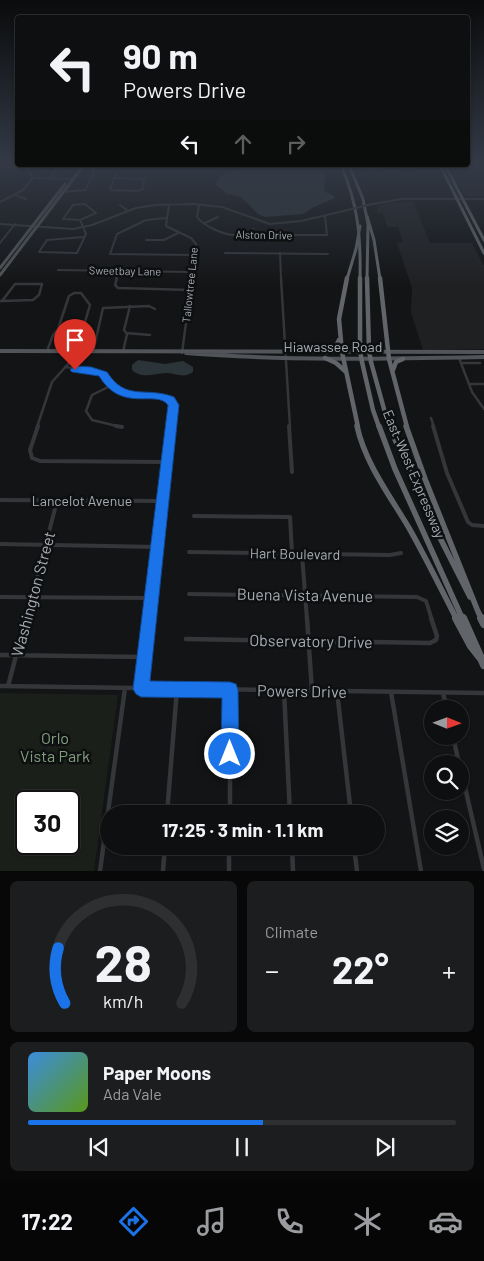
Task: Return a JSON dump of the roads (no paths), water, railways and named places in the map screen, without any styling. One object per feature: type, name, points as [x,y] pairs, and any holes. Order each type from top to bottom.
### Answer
[{"type":"highway","name":"East-West Expressway","points":[[355,206],[360,226],[362,247],[358,330],[362,362],[373,410],[388,451],[483,663]]},
{"type":"highway","name":"East-West Expressway","points":[[364,206],[367,216],[369,257],[367,327],[371,362],[390,429],[432,522],[484,624]]},
{"type":"highway","points":[[460,206],[482,244],[484,253]]},
{"type":"highway","points":[[466,206],[484,240]]},
{"type":"highway","points":[[367,216],[372,229],[377,260],[389,359],[408,431],[479,614]]},
{"type":"highway","points":[[360,226],[356,249],[339,311],[339,334],[353,410],[364,448],[471,646],[483,663]]},
{"type":"highway","points":[[326,352],[337,346],[339,334]]},
{"type":"highway","points":[[325,358],[336,363],[345,372]]},
{"type":"highway","points":[[393,373],[396,362],[403,359]]},
{"type":"main road","points":[[0,268],[50,206]]},
{"type":"main road","points":[[0,275],[34,227]]},
{"type":"main road","name":"Hiawassee Road","points":[[0,351],[484,352]]},
{"type":"main road","name":"Hiawassee Road","points":[[182,352],[221,356],[286,358],[403,359],[484,357]]},
{"type":"street","points":[[74,206],[63,218],[66,221],[80,220],[96,213],[87,206]]},
{"type":"street","points":[[121,206],[128,210]]},
{"type":"street","points":[[0,224],[64,229],[84,227],[128,210],[147,206]]},
{"type":"street","points":[[169,206],[166,218],[146,220],[117,234],[110,254],[194,255]]},
{"type":"street","points":[[199,206],[197,217],[205,223],[218,217]]},
{"type":"street","points":[[204,206],[231,209],[268,224],[324,216],[365,206]]},
{"type":"street","name":"Alston Drive","points":[[205,223],[230,235],[327,235],[324,216]]},
{"type":"street","name":"Tallowtree Lane","points":[[166,218],[166,226],[195,241],[191,290],[182,352]]},
{"type":"street","points":[[80,220],[86,232],[84,237],[77,253],[39,252],[47,240],[84,237]]},
{"type":"street","points":[[0,243],[15,224]]},
{"type":"street","points":[[253,228],[253,236]]},
{"type":"street","points":[[146,240],[164,240],[179,233]]},
{"type":"street","points":[[225,253],[328,254]]},
{"type":"street","points":[[280,253],[292,472]]},
{"type":"street","name":"Sweetbay Lane","points":[[58,270],[192,272]]},
{"type":"street","points":[[118,271],[114,284],[118,288],[191,290]]},
{"type":"street","points":[[15,284],[42,284],[34,300],[1,300],[15,284]]},
{"type":"street","points":[[47,351],[53,335],[58,329],[69,296],[79,292],[90,306],[69,363],[52,382],[30,450],[32,458],[40,461],[167,462]]},
{"type":"street","points":[[122,352],[126,333],[124,330],[130,306]]},
{"type":"street","points":[[93,352],[103,308],[149,306],[155,309]]},
{"type":"street","points":[[126,333],[150,335]]},
{"type":"street","points":[[459,358],[469,384],[478,402],[484,409]]},
{"type":"street","points":[[461,363],[480,363]]},
{"type":"street","points":[[65,367],[96,371],[106,376],[110,386],[126,394],[162,396],[170,400],[174,405],[141,689]]},
{"type":"street","points":[[469,384],[484,384]]},
{"type":"street","points":[[110,386],[92,395],[86,411],[92,420],[122,427]]},
{"type":"street","points":[[431,418],[454,491],[468,522],[472,525],[483,526]]},
{"type":"street","name":"Lancelot Avenue","points":[[0,500],[163,501]]},
{"type":"street","name":"Washington Street","points":[[8,686],[33,598],[57,501]]},
{"type":"street","points":[[194,516],[290,517],[292,553]]},
{"type":"street","points":[[0,544],[158,547]]},
{"type":"street","name":"Hart Boulevard","points":[[189,552],[390,555],[400,553]]},
{"type":"street","points":[[302,554],[312,691]]},
{"type":"street","name":"Buena Vista Avenue","points":[[189,594],[421,598],[427,604],[436,632],[436,640]]},
{"type":"street","points":[[0,597],[151,598]]},
{"type":"street","name":"Observatory Drive","points":[[186,639],[430,643],[436,640]]},
{"type":"street","points":[[0,655],[145,657]]},
{"type":"street","name":"Powers Drive","points":[[0,686],[484,693]]},
{"type":"street","points":[[100,871],[125,688]]},
{"type":"street","points":[[169,805],[177,689]]},
{"type":"street","points":[[230,690],[230,805]]},
{"type":"street","points":[[284,691],[290,805]]},
{"type":"street","points":[[337,691],[350,805]]},
{"type":"street","points":[[390,692],[421,871]]},
{"type":"street","points":[[443,693],[445,700]]},
{"type":"street","points":[[469,800],[484,869]]},
{"type":"street","points":[[163,871],[164,855]]},
{"type":"street","points":[[229,855],[229,871]]},
{"type":"street","points":[[292,855],[293,871]]},
{"type":"street","points":[[355,855],[357,871]]},
{"type":"park label","name":"Orlo Vista Park","points":[[55,747]]}]
